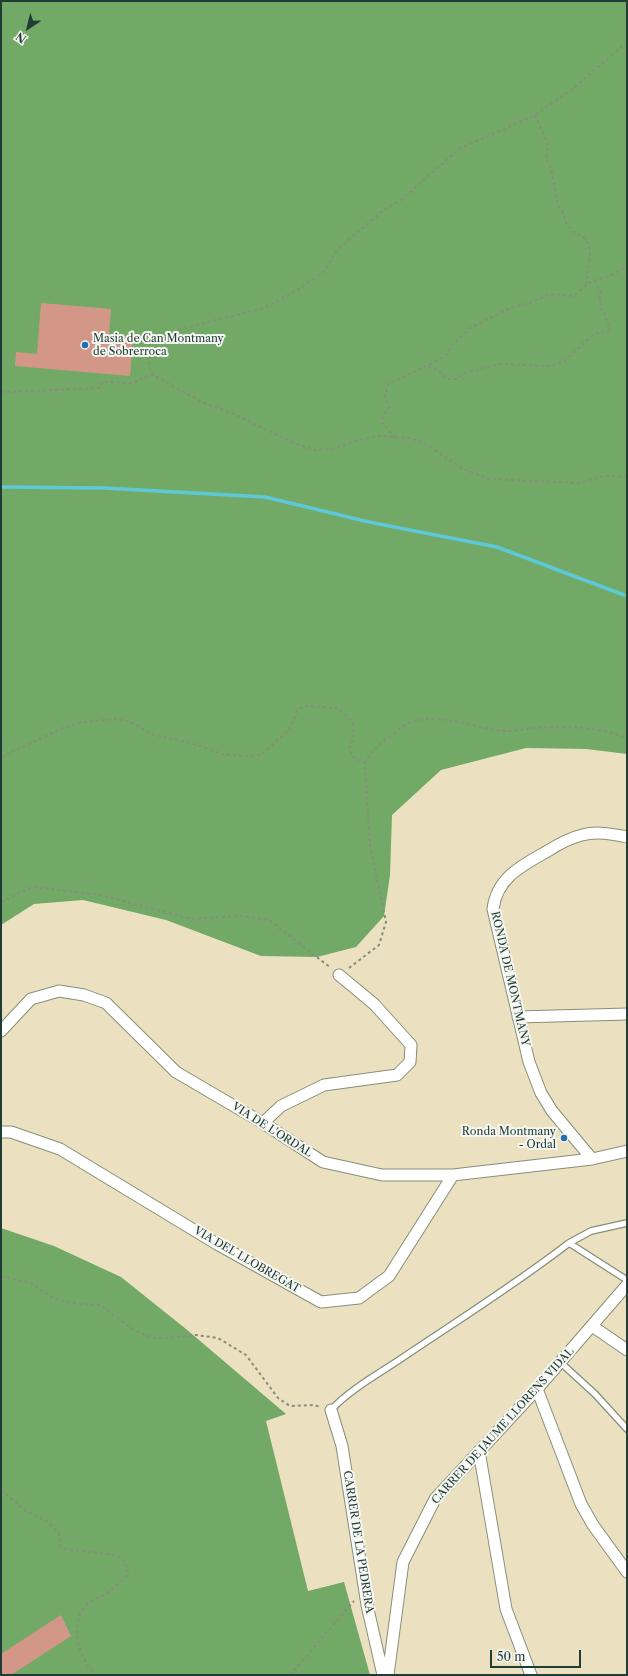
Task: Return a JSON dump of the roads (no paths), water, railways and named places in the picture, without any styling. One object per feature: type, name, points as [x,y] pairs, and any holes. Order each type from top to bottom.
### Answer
[{"type":"street","name":"RONDA DE MONTMANY","points":[[592,1159],[552,1111],[541,1093],[529,1062],[493,910],[494,901],[500,888],[509,875],[517,868],[570,839],[596,833],[627,837]]},
{"type":"street","points":[[263,1123],[281,1106],[324,1086],[397,1075],[410,1062],[412,1045],[374,1004],[339,975]]},
{"type":"street","name":"VIA DE L'ORDAL","points":[[1,1031],[31,999],[59,991],[84,995],[106,1003],[176,1072],[263,1123],[323,1162],[382,1175],[453,1175],[592,1159]]},
{"type":"street","points":[[518,1017],[627,1014]]},
{"type":"street","name":"VIA DEL LLOBREGAT","points":[[1,1132],[11,1132],[60,1149],[217,1244],[321,1302],[358,1298],[389,1276],[453,1175]]},
{"type":"street","points":[[592,1159],[627,1151]]},
{"type":"street","name":"CARRER DE JAUME LLORENS VIDAL","points":[[388,1675],[403,1562],[435,1499],[537,1389],[627,1285]]},
{"type":"street","points":[[592,1326],[627,1350]]},
{"type":"street","points":[[537,1389],[581,1504],[593,1525],[627,1572]]},
{"type":"street","name":"CARRER DE LA PEDRERA","points":[[332,1410],[342,1446],[364,1589],[383,1675]]},
{"type":"street","points":[[479,1451],[506,1609],[531,1675]]},
{"type":"lane","points":[[332,1410],[338,1402],[523,1278],[569,1243],[591,1230],[627,1223]]},
{"type":"lane","points":[[569,1243],[627,1280]]},
{"type":"lane","points":[[560,1362],[595,1394],[627,1429]]},
{"type":"waterway","points":[[1,487],[104,488],[265,497],[369,522],[497,547],[624,595]]},
{"type":"place","name":"Masia de Can Montmany de Sobrerroca","points":[[85,345]]},
{"type":"place","name":"Ronda Montmany - Ordal","points":[[564,1138]]}]
